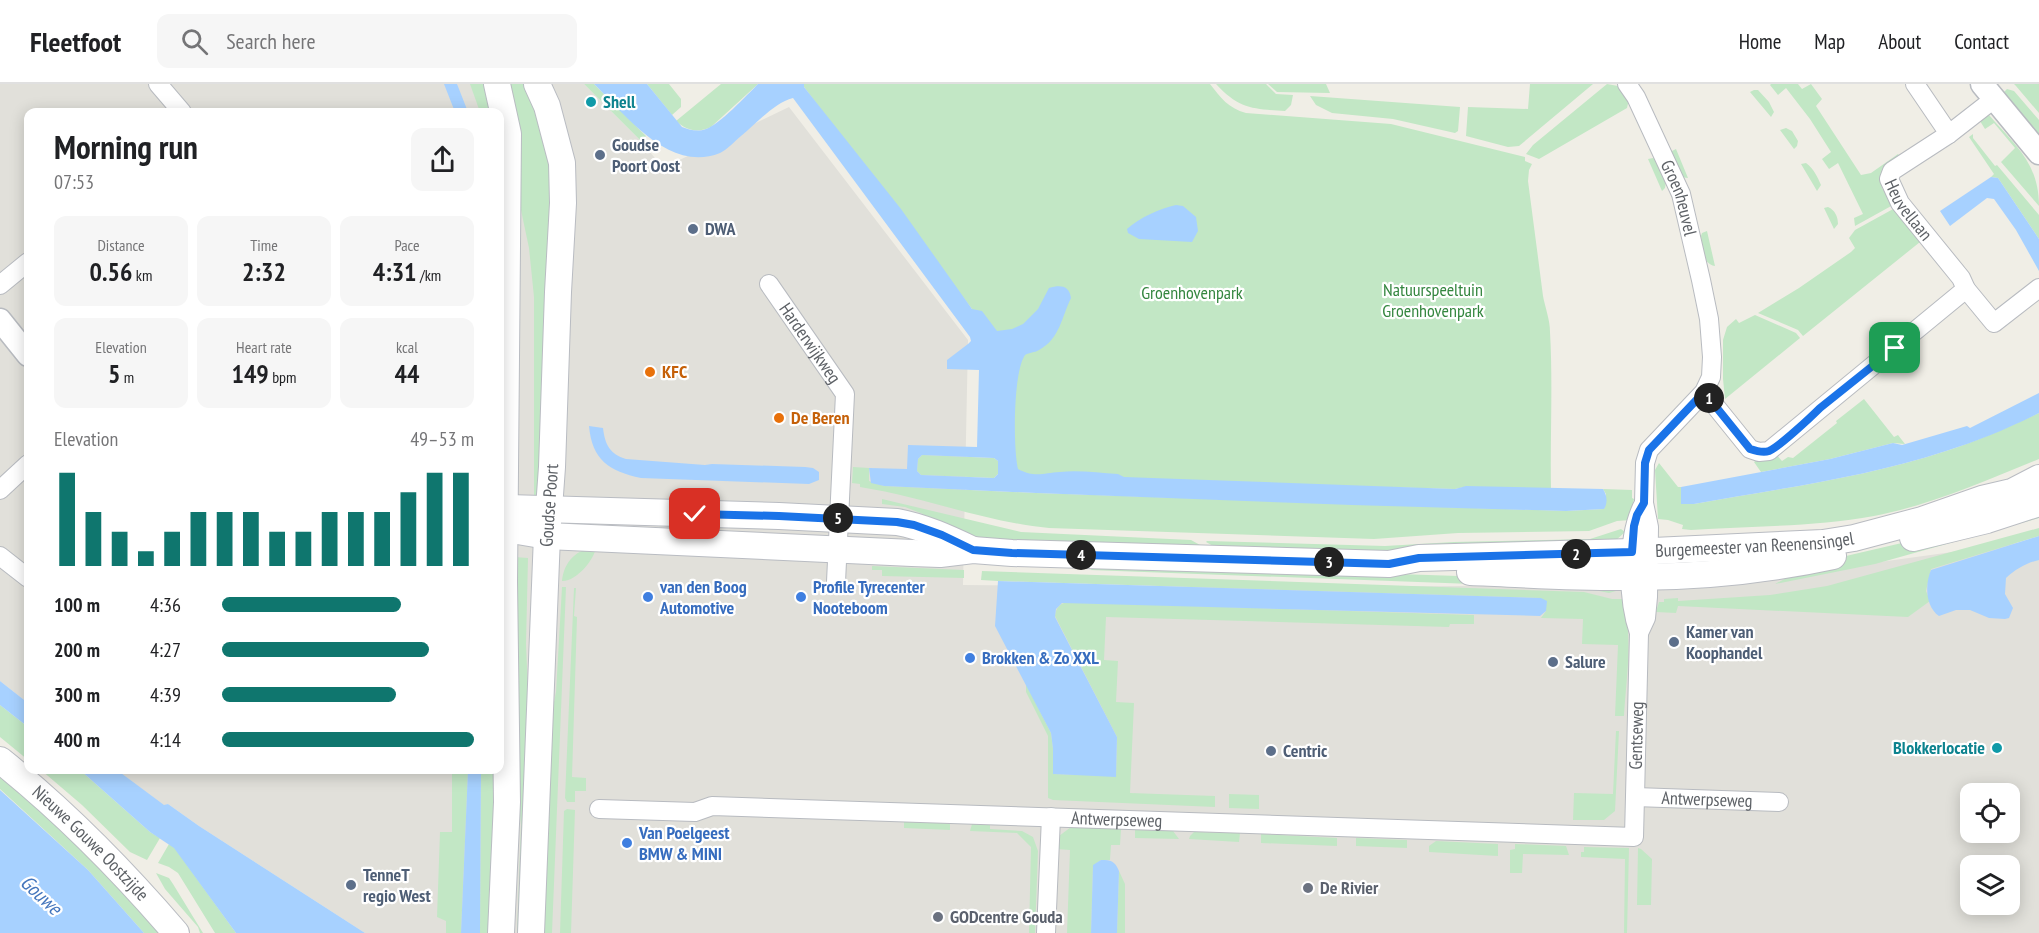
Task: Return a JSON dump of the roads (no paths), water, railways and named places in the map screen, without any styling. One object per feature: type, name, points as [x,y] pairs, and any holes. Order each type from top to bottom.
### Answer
[{"type":"main road","points":[[497,84],[502,108]]},
{"type":"main road","name":"Goudse Poort","points":[[531,933],[563,203],[562,173],[555,133],[547,106],[537,84]]},
{"type":"main road","points":[[504,116],[508,134],[504,391]]},
{"type":"main road","name":"Burgemeester van Reenensingel","points":[[1640,564],[1854,538],[2012,492],[2039,478]]},
{"type":"main road","name":"Burgemeester van Reenensingel","points":[[504,519],[836,548],[940,554],[973,550],[1389,564],[1419,558],[1640,564],[1718,573],[1809,561],[1932,534],[1987,520],[2039,503]]},
{"type":"main road","name":"Burgemeester van Reenensingel","points":[[548,523],[840,518],[914,525],[973,550]]},
{"type":"main road","points":[[501,933],[507,802],[504,582]]},
{"type":"main road","name":"Nieuwe Gouwe Oostzijde","points":[[0,760],[43,794],[94,842],[141,891],[176,933]]},
{"type":"street","points":[[158,84],[179,108]]},
{"type":"street","name":"Groenheuvel","points":[[1627,84],[1636,97],[1681,194],[1709,319],[1711,377],[1704,392]]},
{"type":"street","points":[[1915,84],[1949,134]]},
{"type":"street","points":[[1988,92],[2039,153]]},
{"type":"street","name":"Heuvellaan","points":[[1988,92],[1949,134],[1892,171],[1889,179],[1891,187],[1900,203],[1994,323],[2039,288]]},
{"type":"street","points":[[0,285],[24,265]]},
{"type":"street","name":"Harderwijkweg","points":[[769,284],[845,394],[840,518],[836,548]]},
{"type":"street","points":[[1640,564],[1648,517],[1644,503],[1645,463],[1649,450],[1704,392],[1750,449],[1759,452],[1769,451],[1966,289]]},
{"type":"street","points":[[0,320],[24,350]]},
{"type":"street","points":[[0,490],[24,468]]},
{"type":"street","points":[[836,548],[836,582]]},
{"type":"street","points":[[0,556],[24,575]]},
{"type":"street","name":"Gentseweg","points":[[1634,837],[1639,633],[1630,597],[1640,564]]},
{"type":"street","name":"Antwerpseweg","points":[[1635,797],[1779,802]]},
{"type":"street","name":"Antwerpseweg","points":[[599,809],[695,812],[712,806],[1634,837]]},
{"type":"street","points":[[1047,933],[1051,817]]},
{"type":"water","points":[[444,84],[457,84],[466,108],[453,108]]},
{"type":"water","points":[[594,84],[647,84],[682,127],[700,130],[718,122],[758,84],[804,84],[804,87],[901,209],[972,309],[982,311],[997,331],[1012,329],[1023,324],[1038,309],[1049,288],[1060,286],[1066,288],[1071,298],[1060,327],[1046,345],[1025,355],[1018,377],[1015,445],[1018,469],[1024,472],[1039,474],[1082,471],[1118,474],[1124,477],[1455,489],[1466,486],[1603,489],[1606,499],[1605,507],[1604,509],[1566,511],[1352,505],[1036,493],[884,486],[871,483],[869,468],[907,469],[908,445],[977,447],[979,370],[947,369],[947,360],[971,341],[970,337],[793,98],[772,109],[723,152],[701,157],[683,155],[650,138]],"holes":[[[922,455],[994,458],[998,461],[998,474],[994,478],[921,475],[917,471],[918,459]]]},
{"type":"water","points":[[1991,177],[1998,178],[2039,239],[2039,271],[2016,230],[1994,199],[1987,198],[1950,226],[1940,211]]},
{"type":"water","points":[[1176,205],[1183,206],[1196,217],[1198,231],[1192,242],[1139,239],[1128,233],[1127,229],[1144,217]]},
{"type":"water","points":[[2039,393],[2039,413],[1993,434],[1946,451],[1852,476],[1694,504],[1681,504],[1681,487],[1830,459],[1893,443],[1902,445],[1967,426],[1970,428]]},
{"type":"water","points":[[589,426],[603,428],[609,448],[626,459],[705,465],[805,467],[819,472],[819,480],[809,484],[641,478],[620,472],[598,456]]},
{"type":"water","points":[[2039,536],[2039,560],[2021,567],[2006,578],[2005,594],[2013,608],[2009,618],[1989,618],[1970,610],[1956,610],[1939,616],[1934,612],[1928,595],[1931,570]]},
{"type":"water","points":[[998,581],[1541,598],[1547,601],[1546,611],[1540,616],[1062,603],[1056,609],[1055,617],[1117,737],[1116,777],[1053,774],[1051,733],[995,626]]},
{"type":"water","points":[[0,681],[24,700],[24,724],[0,705]]},
{"type":"water","points":[[85,774],[122,774],[164,805],[168,804],[365,933],[236,933],[174,848],[150,832]]},
{"type":"water","points":[[468,774],[481,774],[480,933],[461,933]]},
{"type":"water","name":"Gouwe","points":[[0,790],[88,870],[144,933],[0,933]]},
{"type":"water","points":[[1101,860],[1112,862],[1119,871],[1117,933],[1091,933],[1093,865]]},
{"type":"place","name":"Shell","points":[[591,102]]},
{"type":"place","name":"Goudse Poort Oost","points":[[600,155]]},
{"type":"place","name":"DWA","points":[[693,229]]},
{"type":"place","name":"KFC","points":[[650,372]]},
{"type":"place","name":"De Beren","points":[[779,418]]},
{"type":"place","name":"van den Boog Automotive","points":[[648,597]]},
{"type":"place","name":"Profile Tyrecenter Nooteboom","points":[[801,597]]},
{"type":"place","name":"Kamer van Koophandel","points":[[1674,642]]},
{"type":"place","name":"Brokken & Zo XXL","points":[[970,658]]},
{"type":"place","name":"Salure","points":[[1553,662]]},
{"type":"place","name":"Blokkerlocatie","points":[[1997,748]]},
{"type":"place","name":"Centric","points":[[1271,751]]},
{"type":"place","name":"Van Poelgeest BMW & MINI","points":[[627,843]]},
{"type":"place","name":"TenneT regio West","points":[[351,885]]},
{"type":"place","name":"De Rivier","points":[[1308,888]]},
{"type":"place","name":"GODcentre Gouda","points":[[938,917]]},
{"type":"park label","name":"Groenhovenpark","points":[[1192,293]]},
{"type":"park label","name":"Natuurspeeltuin Groenhovenpark","points":[[1433,300]]}]
